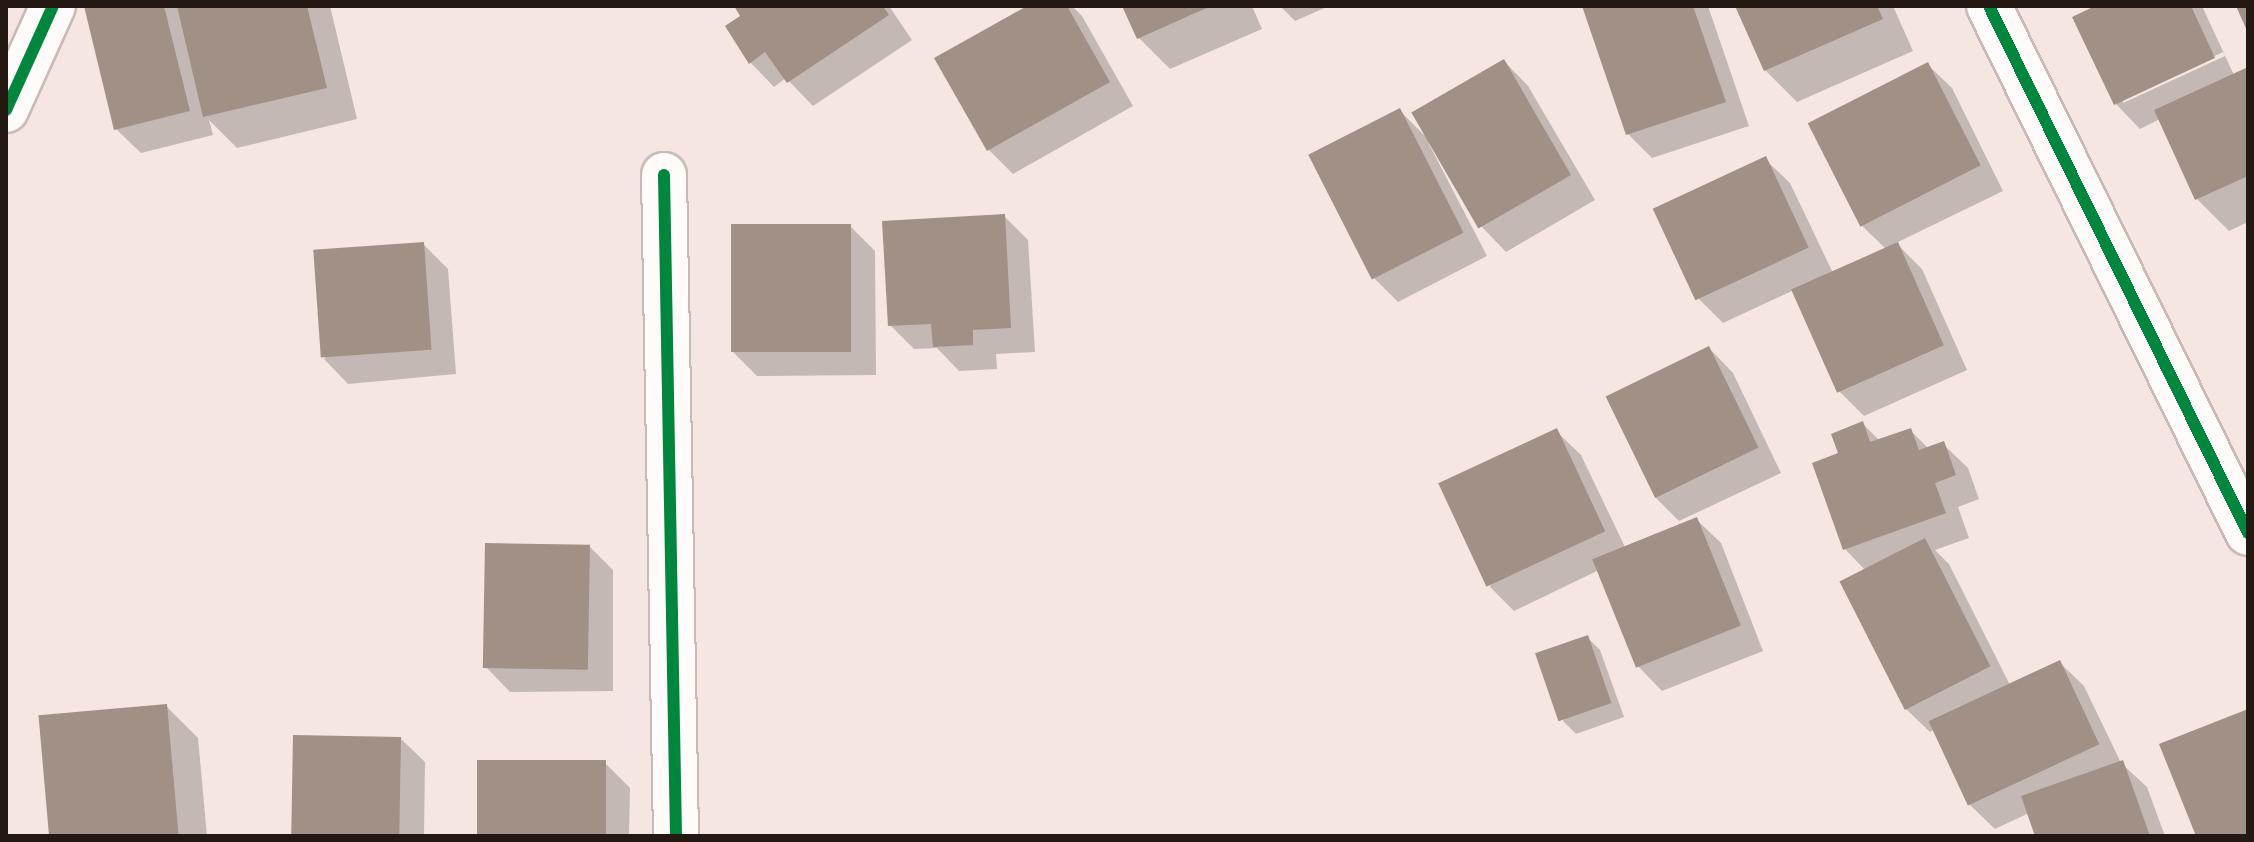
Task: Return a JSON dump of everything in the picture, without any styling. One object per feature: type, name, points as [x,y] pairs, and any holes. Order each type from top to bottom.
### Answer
[{"type":"street","points":[[6,110],[53,6]]},
{"type":"street","points":[[1989,6],[2248,533]]},
{"type":"street","points":[[664,175],[676,836]]},
{"type":"building","points":[[84,6],[164,6],[190,111],[114,130]]},
{"type":"building","points":[[177,6],[307,6],[327,88],[203,117]]},
{"type":"building","points":[[734,6],[883,6],[889,15],[787,83],[765,52],[749,64],[725,26],[740,16]]},
{"type":"building","points":[[1027,6],[1067,6],[1110,82],[987,151],[934,58]]},
{"type":"building","points":[[1122,6],[1211,6],[1137,39]]},
{"type":"building","points":[[1582,6],[1693,6],[1726,102],[1626,135]]},
{"type":"building","points":[[1735,6],[1877,6],[1883,19],[1764,71]]},
{"type":"building","points":[[2095,6],[2191,6],[2215,58],[2114,105],[2072,17]]},
{"type":"building","points":[[2236,6],[2248,6],[2248,33]]},
{"type":"building","points":[[1504,59],[1571,175],[1478,229],[1411,112]]},
{"type":"building","points":[[1928,62],[1981,165],[1860,227],[1808,123]]},
{"type":"building","points":[[2248,67],[2248,176],[2195,200],[2154,110]]},
{"type":"building","points":[[1400,108],[1464,233],[1372,280],[1308,155]]},
{"type":"building","points":[[1766,156],[1809,248],[1695,300],[1653,209]]},
{"type":"building","points":[[1005,214],[1011,328],[973,330],[973,345],[933,347],[931,324],[888,326],[882,221]]},
{"type":"building","points":[[731,224],[851,224],[851,352],[731,352]]},
{"type":"building","points":[[424,242],[432,350],[321,357],[313,250]]},
{"type":"building","points":[[1898,242],[1944,345],[1837,393],[1791,290]]},
{"type":"building","points":[[1709,346],[1759,448],[1655,498],[1606,396]]},
{"type":"building","points":[[1863,421],[1870,442],[1911,428],[1919,450],[1944,441],[1956,475],[1935,483],[1946,513],[1843,550],[1812,463],[1838,453],[1831,434]]},
{"type":"building","points":[[1557,428],[1605,531],[1486,587],[1438,483]]},
{"type":"building","points":[[1697,517],[1741,625],[1636,668],[1592,559]]},
{"type":"building","points":[[1925,538],[1990,666],[1905,710],[1839,582]]},
{"type":"building","points":[[485,543],[590,545],[588,670],[483,668]]},
{"type":"building","points":[[1588,635],[1611,703],[1558,721],[1535,653]]},
{"type":"building","points":[[2060,660],[2099,744],[1968,806],[1929,721]]},
{"type":"building","points":[[167,704],[179,836],[49,836],[38,715]]},
{"type":"building","points":[[2248,709],[2248,836],[2196,836],[2159,744]]},
{"type":"building","points":[[293,735],[401,737],[399,836],[291,836]]},
{"type":"building","points":[[477,760],[606,760],[606,836],[477,836]]},
{"type":"building","points":[[2123,760],[2150,836],[2035,836],[2021,796]]},
{"type":"cycle path","points":[[6,110],[53,6]]},
{"type":"cycle path","points":[[1989,6],[2248,533]]},
{"type":"cycle path","points":[[664,175],[676,836]]}]
